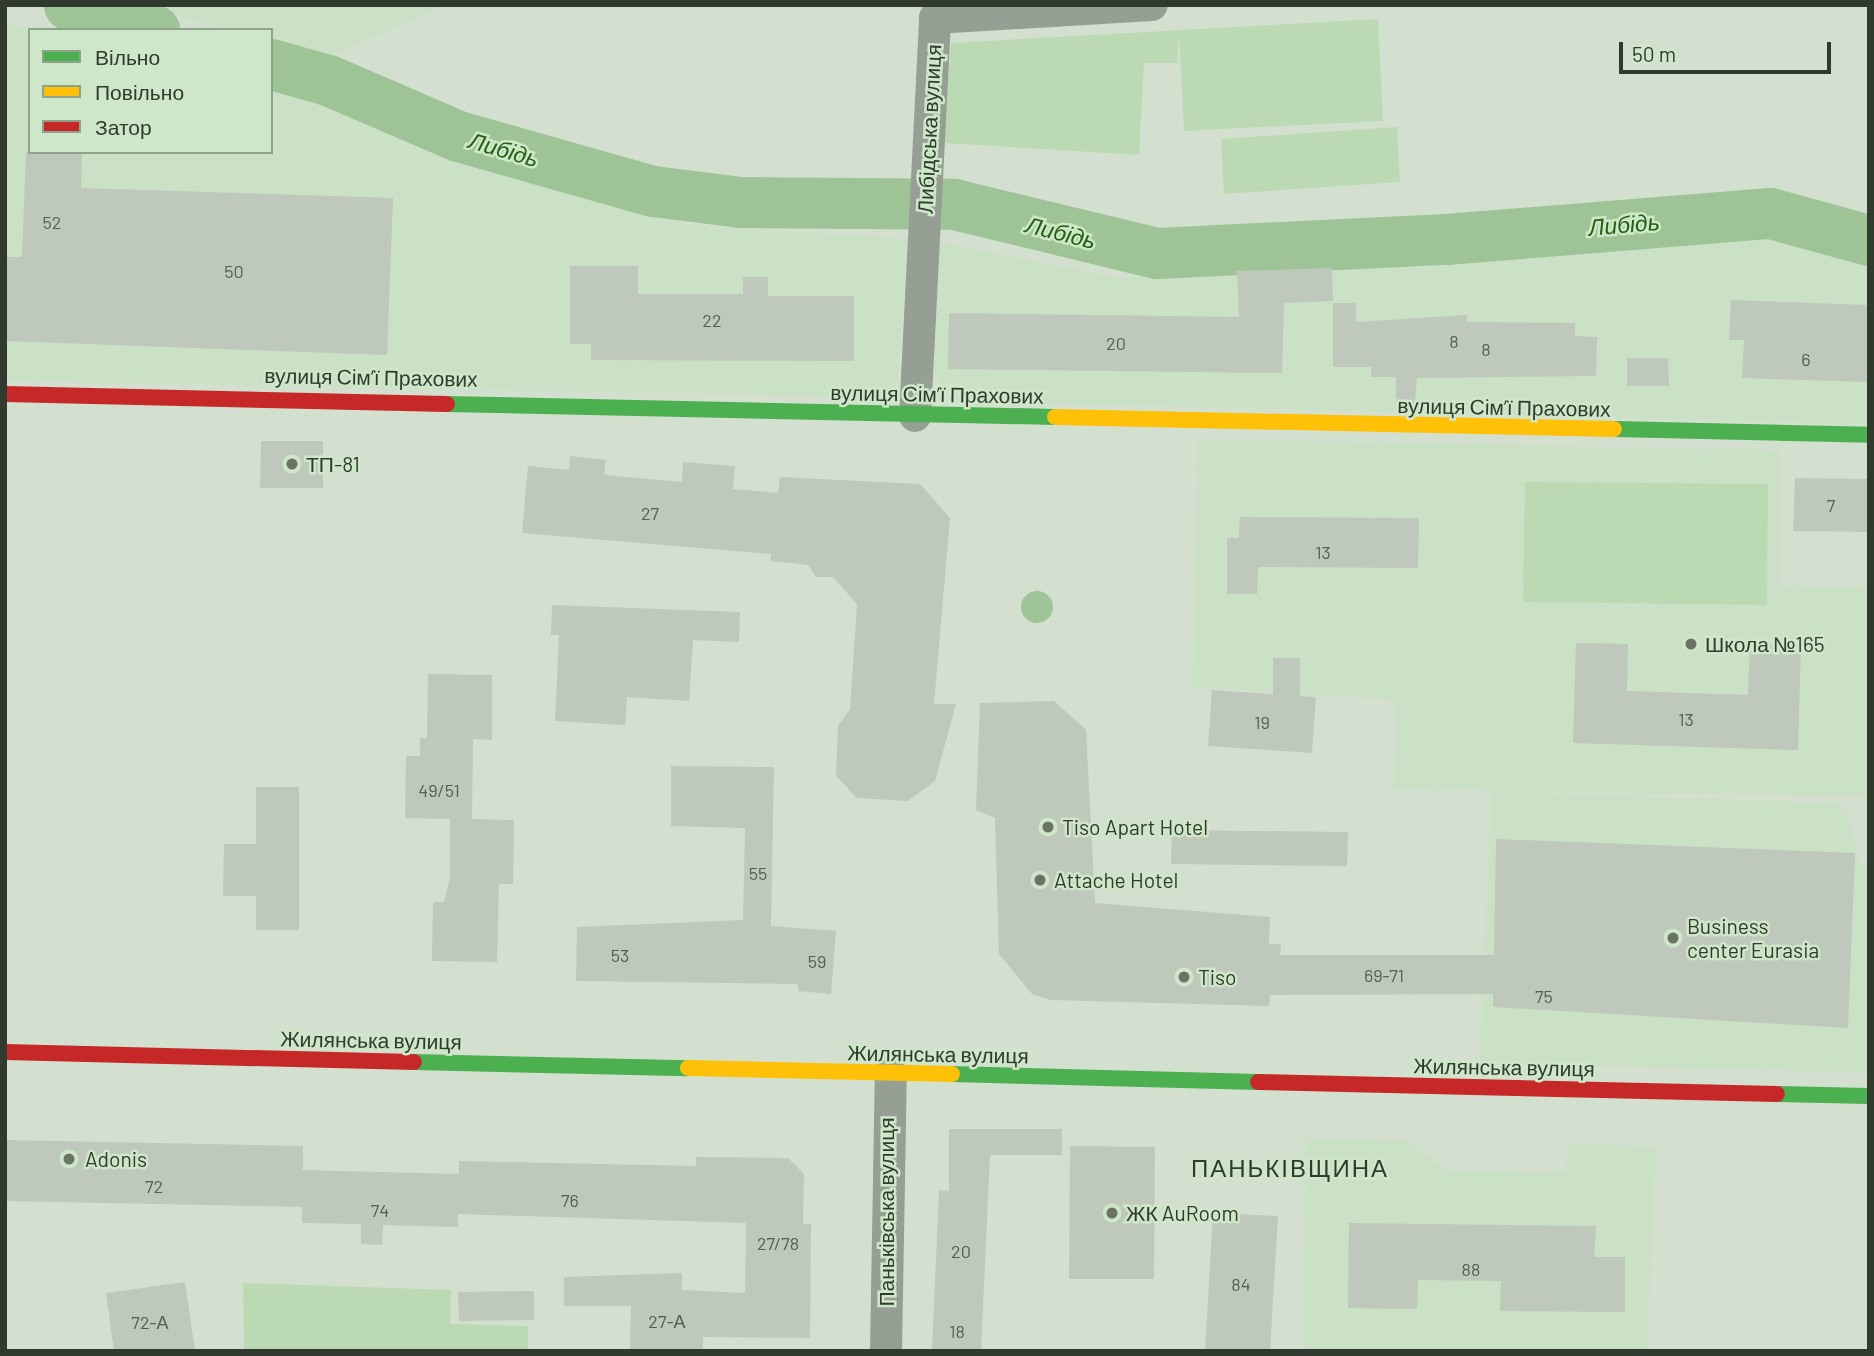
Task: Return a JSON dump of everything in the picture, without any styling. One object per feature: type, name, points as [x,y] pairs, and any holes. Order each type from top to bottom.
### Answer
[{"type":"street","name":"Либідська вулиця","points":[[915,415],[934,18],[1152,5]]},
{"type":"street","name":"вулиця Сімʼї Прахових","points":[[5,394],[541,401],[915,415],[1869,435]]},
{"type":"street","name":"Жилянська вулиця","points":[[5,1052],[1869,1096]]},
{"type":"street","name":"Паньківська вулиця","points":[[886,1351],[891,1073]]},
{"type":"shaded area","points":[[141,5],[443,5],[328,58],[273,43],[273,28],[221,28]]},
{"type":"shaded area","points":[[1378,19],[1383,121],[1184,131],[1179,34],[1177,63],[1144,63],[1139,155],[943,143],[951,43]]},
{"type":"shaded area","points":[[5,24],[28,29],[28,154],[273,154],[273,81],[306,88],[454,163],[691,225],[908,239],[898,382],[885,397],[5,381]]},
{"type":"shaded area","points":[[1397,127],[1400,182],[1224,194],[1221,139]]},
{"type":"shaded area","points":[[1781,224],[1869,252],[1869,424],[956,401],[935,376],[933,241],[1119,278]]},
{"type":"shaded area","name":"Школа №165","points":[[1198,439],[1779,450],[1779,586],[1869,588],[1869,796],[1394,789],[1396,700],[1193,687]]},
{"type":"shaded area","points":[[1525,482],[1768,484],[1767,605],[1523,602]]},
{"type":"shaded area","points":[[1037,591],[1048,596],[1053,607],[1048,618],[1037,623],[1026,618],[1021,607],[1026,596]]},
{"type":"shaded area","points":[[1491,792],[1836,803],[1849,816],[1860,867],[1869,867],[1869,1072],[1480,1063]]},
{"type":"shaded area","points":[[1306,1138],[1405,1141],[1447,1171],[1566,1173],[1567,1143],[1656,1147],[1647,1351],[1303,1351]]},
{"type":"shaded area","points":[[243,1283],[451,1290],[450,1324],[528,1326],[528,1351],[244,1351]]},
{"type":"building","points":[[26,152],[82,154],[81,188],[393,198],[387,355],[5,341],[5,257],[22,257]]},
{"type":"building","points":[[570,266],[638,266],[638,294],[743,294],[743,277],[768,277],[768,296],[854,296],[854,361],[591,360],[591,344],[570,344]]},
{"type":"building","points":[[1332,268],[1333,301],[1284,303],[1282,373],[948,369],[949,313],[1239,317],[1237,271]]},
{"type":"building","points":[[1731,300],[1869,305],[1869,382],[1742,378],[1744,340],[1729,340]]},
{"type":"building","points":[[1333,303],[1356,303],[1356,322],[1467,315],[1467,322],[1575,323],[1575,336],[1597,337],[1596,376],[1417,378],[1415,403],[1396,403],[1396,377],[1371,377],[1371,367],[1333,367]]},
{"type":"building","points":[[1627,358],[1668,358],[1669,386],[1627,386]]},
{"type":"building","name":"ТП-81","points":[[261,441],[323,441],[323,488],[260,488]]},
{"type":"building","points":[[570,456],[606,460],[604,475],[682,482],[683,462],[735,466],[733,489],[778,493],[780,477],[920,484],[950,518],[934,704],[956,704],[935,781],[908,801],[857,798],[836,776],[838,726],[850,709],[857,604],[833,577],[816,577],[808,565],[771,561],[771,554],[522,533],[528,466],[569,470]]},
{"type":"building","points":[[1795,478],[1869,479],[1869,532],[1793,531]]},
{"type":"building","points":[[1240,517],[1419,518],[1418,568],[1258,567],[1257,594],[1227,594],[1227,538],[1239,538]]},
{"type":"building","points":[[552,605],[740,612],[739,642],[693,640],[689,701],[627,697],[625,725],[555,721],[559,635],[551,635]]},
{"type":"building","points":[[1576,643],[1628,644],[1627,691],[1748,695],[1750,644],[1801,646],[1798,750],[1573,743]]},
{"type":"building","points":[[1273,658],[1300,658],[1300,696],[1316,697],[1312,753],[1208,746],[1212,690],[1273,694]]},
{"type":"building","points":[[428,674],[492,675],[492,740],[473,739],[472,819],[514,820],[513,884],[499,884],[497,962],[432,961],[433,902],[444,902],[450,878],[450,819],[405,818],[406,756],[420,756],[420,738],[427,738]]},
{"type":"building","points":[[1054,701],[1086,730],[1095,903],[1270,917],[1269,944],[1281,944],[1280,955],[1494,955],[1496,839],[1855,853],[1848,1028],[1493,1007],[1493,994],[1270,995],[1269,1006],[1051,1000],[1032,994],[999,954],[995,818],[976,810],[980,703]]},
{"type":"building","points":[[671,766],[774,767],[771,926],[836,931],[831,994],[798,991],[798,984],[576,981],[577,927],[743,920],[745,828],[671,826]]},
{"type":"building","points":[[256,787],[299,787],[299,930],[256,930],[256,896],[223,896],[224,844],[256,844]]},
{"type":"building","points":[[1172,830],[1348,832],[1347,866],[1171,864]]},
{"type":"building","points":[[949,1129],[1062,1129],[1062,1155],[990,1155],[981,1351],[932,1351],[939,1190],[949,1191]]},
{"type":"building","points":[[5,1140],[303,1146],[303,1170],[459,1174],[459,1161],[696,1166],[696,1157],[788,1158],[804,1174],[803,1224],[811,1224],[810,1338],[703,1337],[703,1351],[630,1351],[631,1306],[564,1306],[564,1277],[682,1273],[682,1290],[745,1293],[746,1223],[458,1214],[458,1227],[383,1225],[382,1245],[361,1244],[361,1224],[302,1223],[302,1207],[5,1201]]},
{"type":"building","name":"ЖК AuRoom","points":[[1070,1146],[1155,1147],[1154,1279],[1069,1279]]},
{"type":"building","points":[[1213,1213],[1278,1216],[1270,1351],[1205,1351]]},
{"type":"building","points":[[1349,1223],[1596,1226],[1594,1257],[1625,1257],[1625,1312],[1500,1311],[1501,1281],[1418,1280],[1417,1309],[1348,1308]]},
{"type":"building","points":[[185,1282],[195,1351],[114,1351],[106,1293]]},
{"type":"building","points":[[534,1291],[534,1320],[459,1321],[458,1292]]},
{"type":"waterway","name":"Либідь","points":[[69,5],[147,28]]},
{"type":"waterway","name":"Либідь","points":[[273,65],[328,80],[458,136],[653,191],[740,202],[954,204],[1157,253],[1446,239],[1770,213],[1869,240]]},
{"type":"traffic: fast","points":[[447,404],[1055,417]]},
{"type":"traffic: fast","points":[[1614,429],[1869,435]]},
{"type":"traffic: fast","points":[[414,1062],[688,1068]]},
{"type":"traffic: fast","points":[[952,1074],[1258,1082]]},
{"type":"traffic: fast","points":[[1777,1094],[1869,1096]]},
{"type":"traffic: slow","points":[[1055,417],[1614,429]]},
{"type":"traffic: slow","points":[[688,1068],[952,1074]]},
{"type":"traffic: jam","points":[[5,394],[447,404]]},
{"type":"traffic: jam","points":[[5,1052],[414,1062]]},
{"type":"traffic: jam","points":[[1258,1082],[1777,1094]]},
{"type":"place","name":"ТП-81","points":[[292,464]]},
{"type":"place","name":"Школа №165","points":[[1691,644]]},
{"type":"place","name":"Tiso Apart Hotel","points":[[1048,827]]},
{"type":"place","name":"Attache Hotel","points":[[1040,880]]},
{"type":"place","name":"Business center Eurasia","points":[[1673,938]]},
{"type":"place","name":"Tiso","points":[[1184,977]]},
{"type":"place","name":"Adonis","points":[[69,1159]]},
{"type":"place","name":"ЖК AuRoom","points":[[1112,1213]]},
{"type":"district","name":"ПАНЬКІВЩИНА","points":[[1290,1168]]}]
